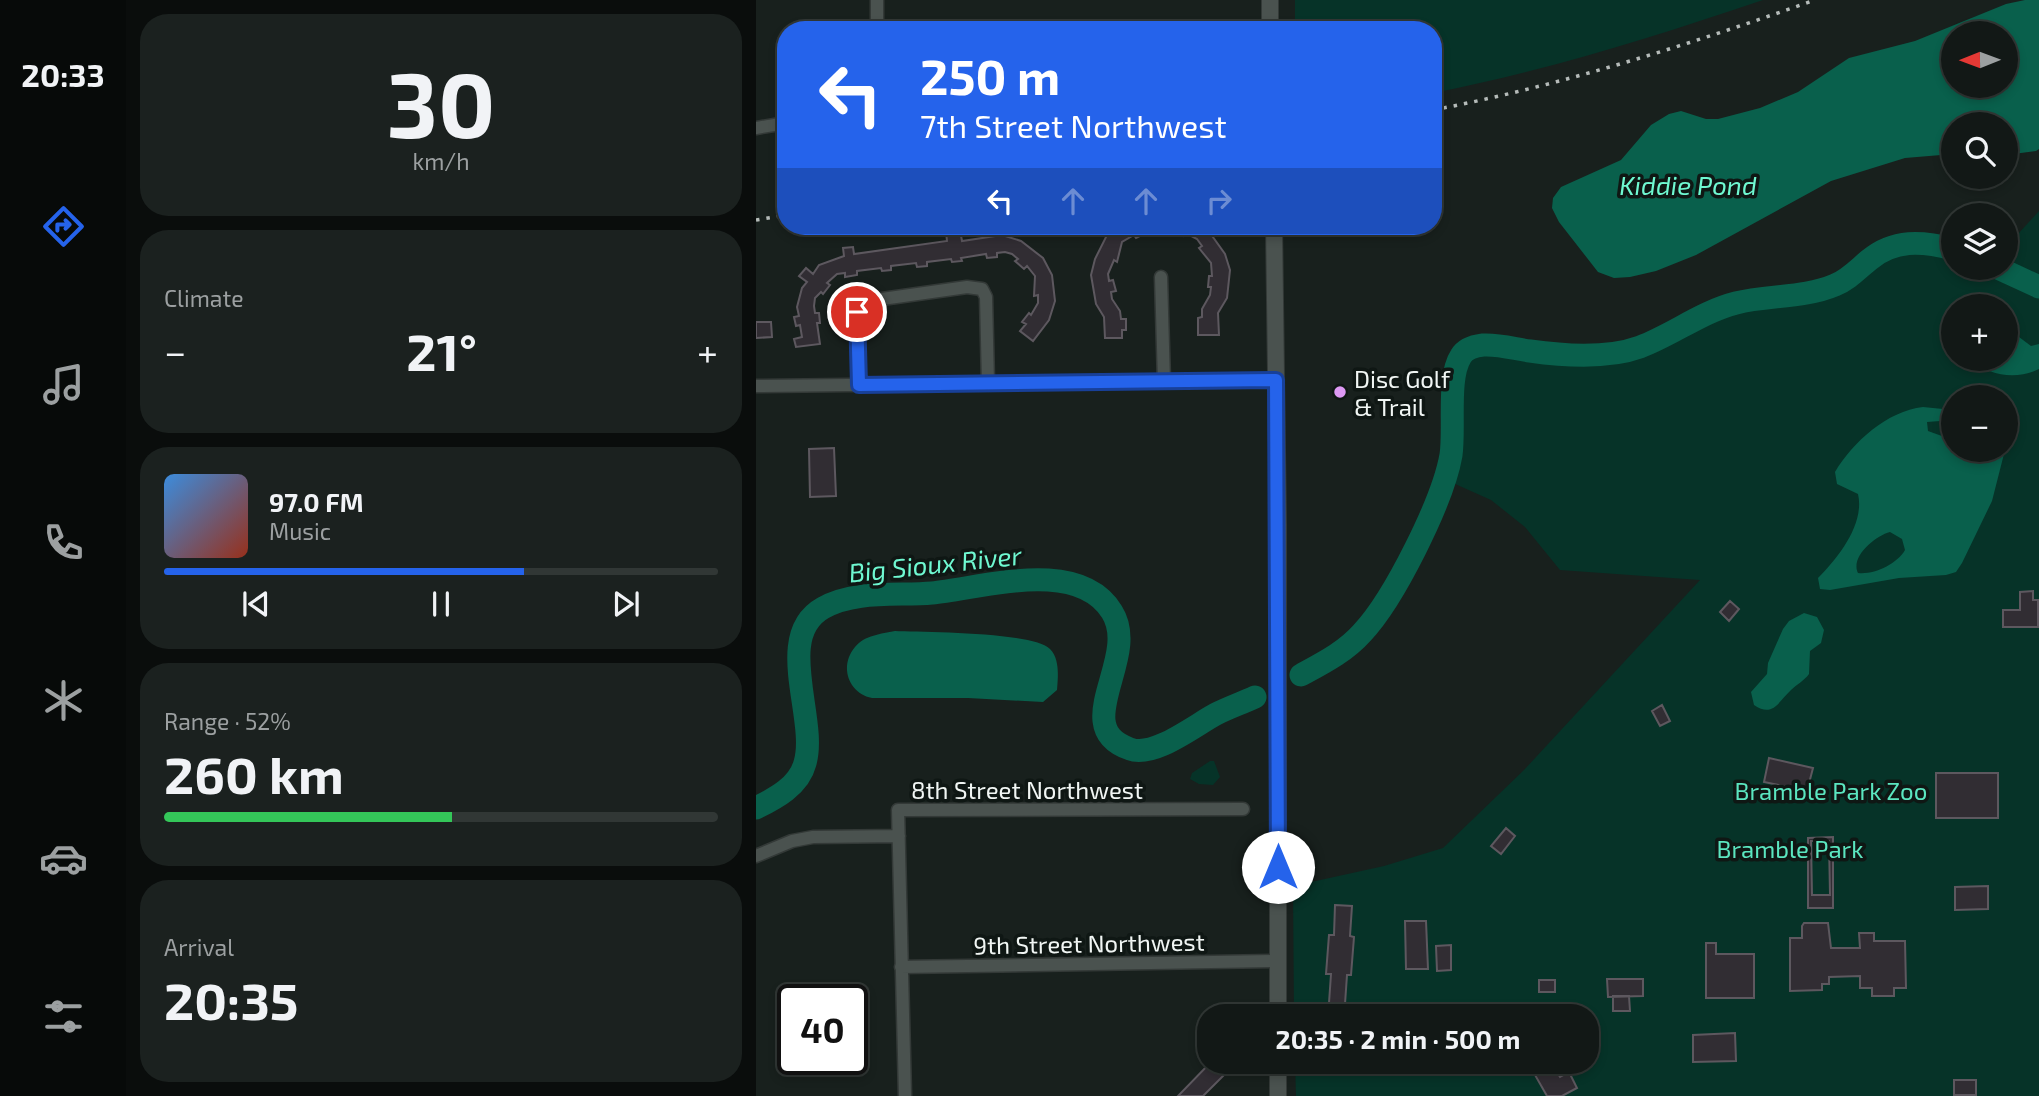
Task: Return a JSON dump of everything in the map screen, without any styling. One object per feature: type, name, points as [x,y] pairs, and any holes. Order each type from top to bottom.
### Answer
[{"type":"street","points":[[877,0],[877,21]]},
{"type":"street","points":[[1270,0],[1270,21]]},
{"type":"street","points":[[756,128],[777,124]]},
{"type":"street","points":[[1273,235],[1278,1004]]},
{"type":"street","points":[[1161,277],[1164,382]]},
{"type":"street","points":[[859,385],[857,312],[882,299],[967,287],[982,289],[986,297],[988,383]]},
{"type":"street","points":[[756,386],[1276,380]]},
{"type":"street","name":"8th Street Northwest","points":[[756,856],[792,841],[813,837],[899,836],[898,810],[1244,809]]},
{"type":"street","points":[[899,836],[905,1096]]},
{"type":"street","name":"9th Street Northwest","points":[[901,967],[1278,961]]},
{"type":"street","points":[[1278,1074],[1278,1096]]},
{"type":"green space","points":[[1295,0],[1763,0],[1599,52],[1442,91],[1442,21],[1295,21]]},
{"type":"green space","name":"Bramble Park","points":[[2039,211],[2039,1096],[1296,1096],[1295,1074],[1599,1074],[1599,1004],[1294,1004],[1293,886],[1384,866],[1443,848],[1524,770],[1700,580],[1560,570],[1525,527],[1491,500],[1444,479],[1453,431],[1455,380],[1462,354],[1471,349],[1489,346],[1570,355],[1623,352],[1652,342],[1706,314],[1735,303],[1810,293],[1834,286],[1888,248],[1930,244],[1941,246],[1941,280],[2018,280],[2018,234]]},
{"type":"green space","points":[[1214,761],[1220,777],[1213,785],[1199,784],[1190,779],[1192,773]]},
{"type":"water","name":"Kiddie Pond","points":[[2039,0],[2039,149],[2036,151],[2018,153],[2018,112],[1941,112],[1941,155],[1905,158],[1831,181],[1696,255],[1656,271],[1630,277],[1614,278],[1598,272],[1559,222],[1552,208],[1553,198],[1561,187],[1621,160],[1651,125],[1669,114],[1681,111],[1706,119],[1718,119],[1760,108],[1798,92],[1849,58],[1915,41],[1941,30],[1941,98],[2018,98],[2018,21],[1964,21],[2006,4]]},
{"type":"water","points":[[2018,336],[2031,346],[2039,344],[2039,369],[2013,375],[1989,371],[2018,371]]},
{"type":"water","points":[[1923,407],[1941,409],[1941,422],[1927,422],[1928,431],[1941,436],[1941,462],[2002,462],[1992,501],[1956,572],[1899,578],[1830,590],[1820,589],[1818,578],[1848,540],[1858,517],[1858,494],[1837,484],[1835,472],[1861,439],[1884,421]],"holes":[[[1890,532],[1902,539],[1905,550],[1891,564],[1878,570],[1858,573],[1856,567],[1865,548]]]},
{"type":"water","points":[[1804,613],[1817,617],[1824,630],[1821,643],[1810,651],[1809,674],[1775,707],[1761,709],[1754,705],[1751,692],[1767,674],[1768,663],[1783,629],[1789,621]]},
{"type":"water","points":[[895,631],[977,634],[1040,643],[1050,649],[1055,658],[1058,668],[1057,690],[1043,702],[968,698],[872,698],[864,695],[857,691],[848,678],[850,654],[864,640]]},
{"type":"building","points":[[946,235],[961,235],[962,241],[1002,235],[1021,241],[1043,258],[1052,275],[1055,301],[1049,320],[1033,341],[1020,331],[1026,324],[1022,322],[1029,313],[1031,315],[1038,303],[1038,295],[1034,296],[1035,276],[1027,266],[1024,269],[1015,261],[1018,259],[1012,254],[1005,252],[997,253],[997,257],[987,258],[986,254],[961,258],[962,261],[952,262],[951,259],[927,262],[927,266],[917,267],[916,263],[891,266],[891,270],[882,271],[881,268],[857,271],[857,275],[845,277],[845,273],[837,274],[827,283],[830,285],[823,294],[821,292],[815,298],[815,313],[819,313],[820,323],[817,323],[820,344],[796,347],[794,339],[802,337],[800,325],[796,326],[794,317],[799,316],[797,307],[802,288],[807,282],[799,276],[806,268],[813,274],[819,265],[844,256],[843,248],[853,247],[854,254],[947,241]]},
{"type":"building","points":[[1107,235],[1134,235],[1122,242],[1117,262],[1114,260],[1108,274],[1116,291],[1111,292],[1112,299],[1120,311],[1121,319],[1126,319],[1126,330],[1122,330],[1122,338],[1105,338],[1104,317],[1096,304],[1091,275],[1095,259]]},
{"type":"building","points":[[1190,235],[1211,235],[1225,254],[1230,270],[1227,298],[1218,313],[1219,335],[1198,335],[1198,318],[1202,317],[1202,309],[1210,295],[1209,276],[1212,276],[1211,263],[1199,248],[1202,246]]},
{"type":"building","points":[[756,322],[771,322],[772,337],[756,338]]},
{"type":"building","points":[[834,448],[836,496],[810,497],[809,449]]},
{"type":"building","points":[[2033,591],[2033,600],[2038,600],[2038,627],[2003,627],[2003,610],[2020,610],[2020,592]]},
{"type":"building","points":[[1730,601],[1739,609],[1729,621],[1720,612]]},
{"type":"building","points":[[1662,705],[1670,721],[1660,726],[1652,711]]},
{"type":"building","points":[[1769,758],[1813,768],[1807,791],[1764,782]]},
{"type":"building","points":[[1936,773],[1998,773],[1998,818],[1936,818]]},
{"type":"building","points":[[1506,828],[1515,836],[1501,854],[1491,846]]},
{"type":"building","points":[[1833,837],[1833,908],[1808,908],[1808,838]],"holes":[[[1811,841],[1829,841],[1830,895],[1812,895]]]},
{"type":"building","points":[[1988,886],[1988,909],[1955,910],[1955,887]]},
{"type":"building","points":[[1335,905],[1352,906],[1350,936],[1354,937],[1345,1004],[1329,1003],[1331,974],[1326,974],[1329,935],[1334,935]]},
{"type":"building","points":[[1405,921],[1426,921],[1428,969],[1406,969]]},
{"type":"building","points":[[1804,923],[1828,923],[1831,948],[1860,948],[1859,933],[1874,933],[1874,941],[1905,941],[1906,988],[1894,988],[1894,996],[1872,996],[1872,988],[1860,988],[1860,976],[1829,977],[1829,984],[1822,984],[1822,990],[1790,991],[1790,938],[1802,938]]},
{"type":"building","points":[[1706,943],[1716,943],[1716,954],[1754,954],[1754,998],[1706,998]]},
{"type":"building","points":[[1451,945],[1451,970],[1437,971],[1436,946]]},
{"type":"building","points":[[1607,979],[1643,979],[1643,996],[1608,997]]},
{"type":"building","points":[[1539,980],[1555,980],[1555,992],[1539,992]]},
{"type":"building","points":[[1613,996],[1629,996],[1630,1011],[1613,1011]]},
{"type":"building","points":[[1735,1033],[1736,1061],[1693,1062],[1693,1035]]},
{"type":"building","points":[[1199,1074],[1225,1074],[1203,1096],[1178,1096]]},
{"type":"building","points":[[1558,1074],[1560,1077],[1570,1074],[1577,1088],[1562,1096],[1547,1096],[1535,1075]]},
{"type":"building","points":[[1954,1080],[1976,1080],[1976,1095],[1954,1095]]},
{"type":"waterway","name":"Big Sioux River","points":[[1301,675],[1341,651],[1362,633],[1388,597],[1416,548],[1438,497],[1451,455],[1454,377],[1461,356],[1468,350],[1489,345],[1571,355],[1627,351],[1652,342],[1723,307],[1748,300],[1811,292],[1835,285],[1888,248],[1919,243],[1941,246]]},
{"type":"waterway","name":"Big Sioux River","points":[[2018,277],[2039,287]]},
{"type":"waterway","name":"Big Sioux River","points":[[756,808],[792,785],[805,763],[806,724],[799,658],[801,638],[808,621],[823,608],[848,598],[932,593],[1028,580],[1054,580],[1077,585],[1097,595],[1112,612],[1119,630],[1118,650],[1104,708],[1105,725],[1112,739],[1130,749],[1140,751],[1162,745],[1216,714],[1255,697]]},
{"type":"railway","points":[[1442,108],[1578,76],[1815,0]]},
{"type":"railway","points":[[756,220],[777,216]]},
{"type":"place","name":"Disc Golf & Trail","points":[[1340,392]]},
{"type":"route","points":[[857,312],[859,385],[1276,380],[1278,867]]},
{"type":"park label","name":"Bramble Park Zoo","points":[[1831,790]]}]
